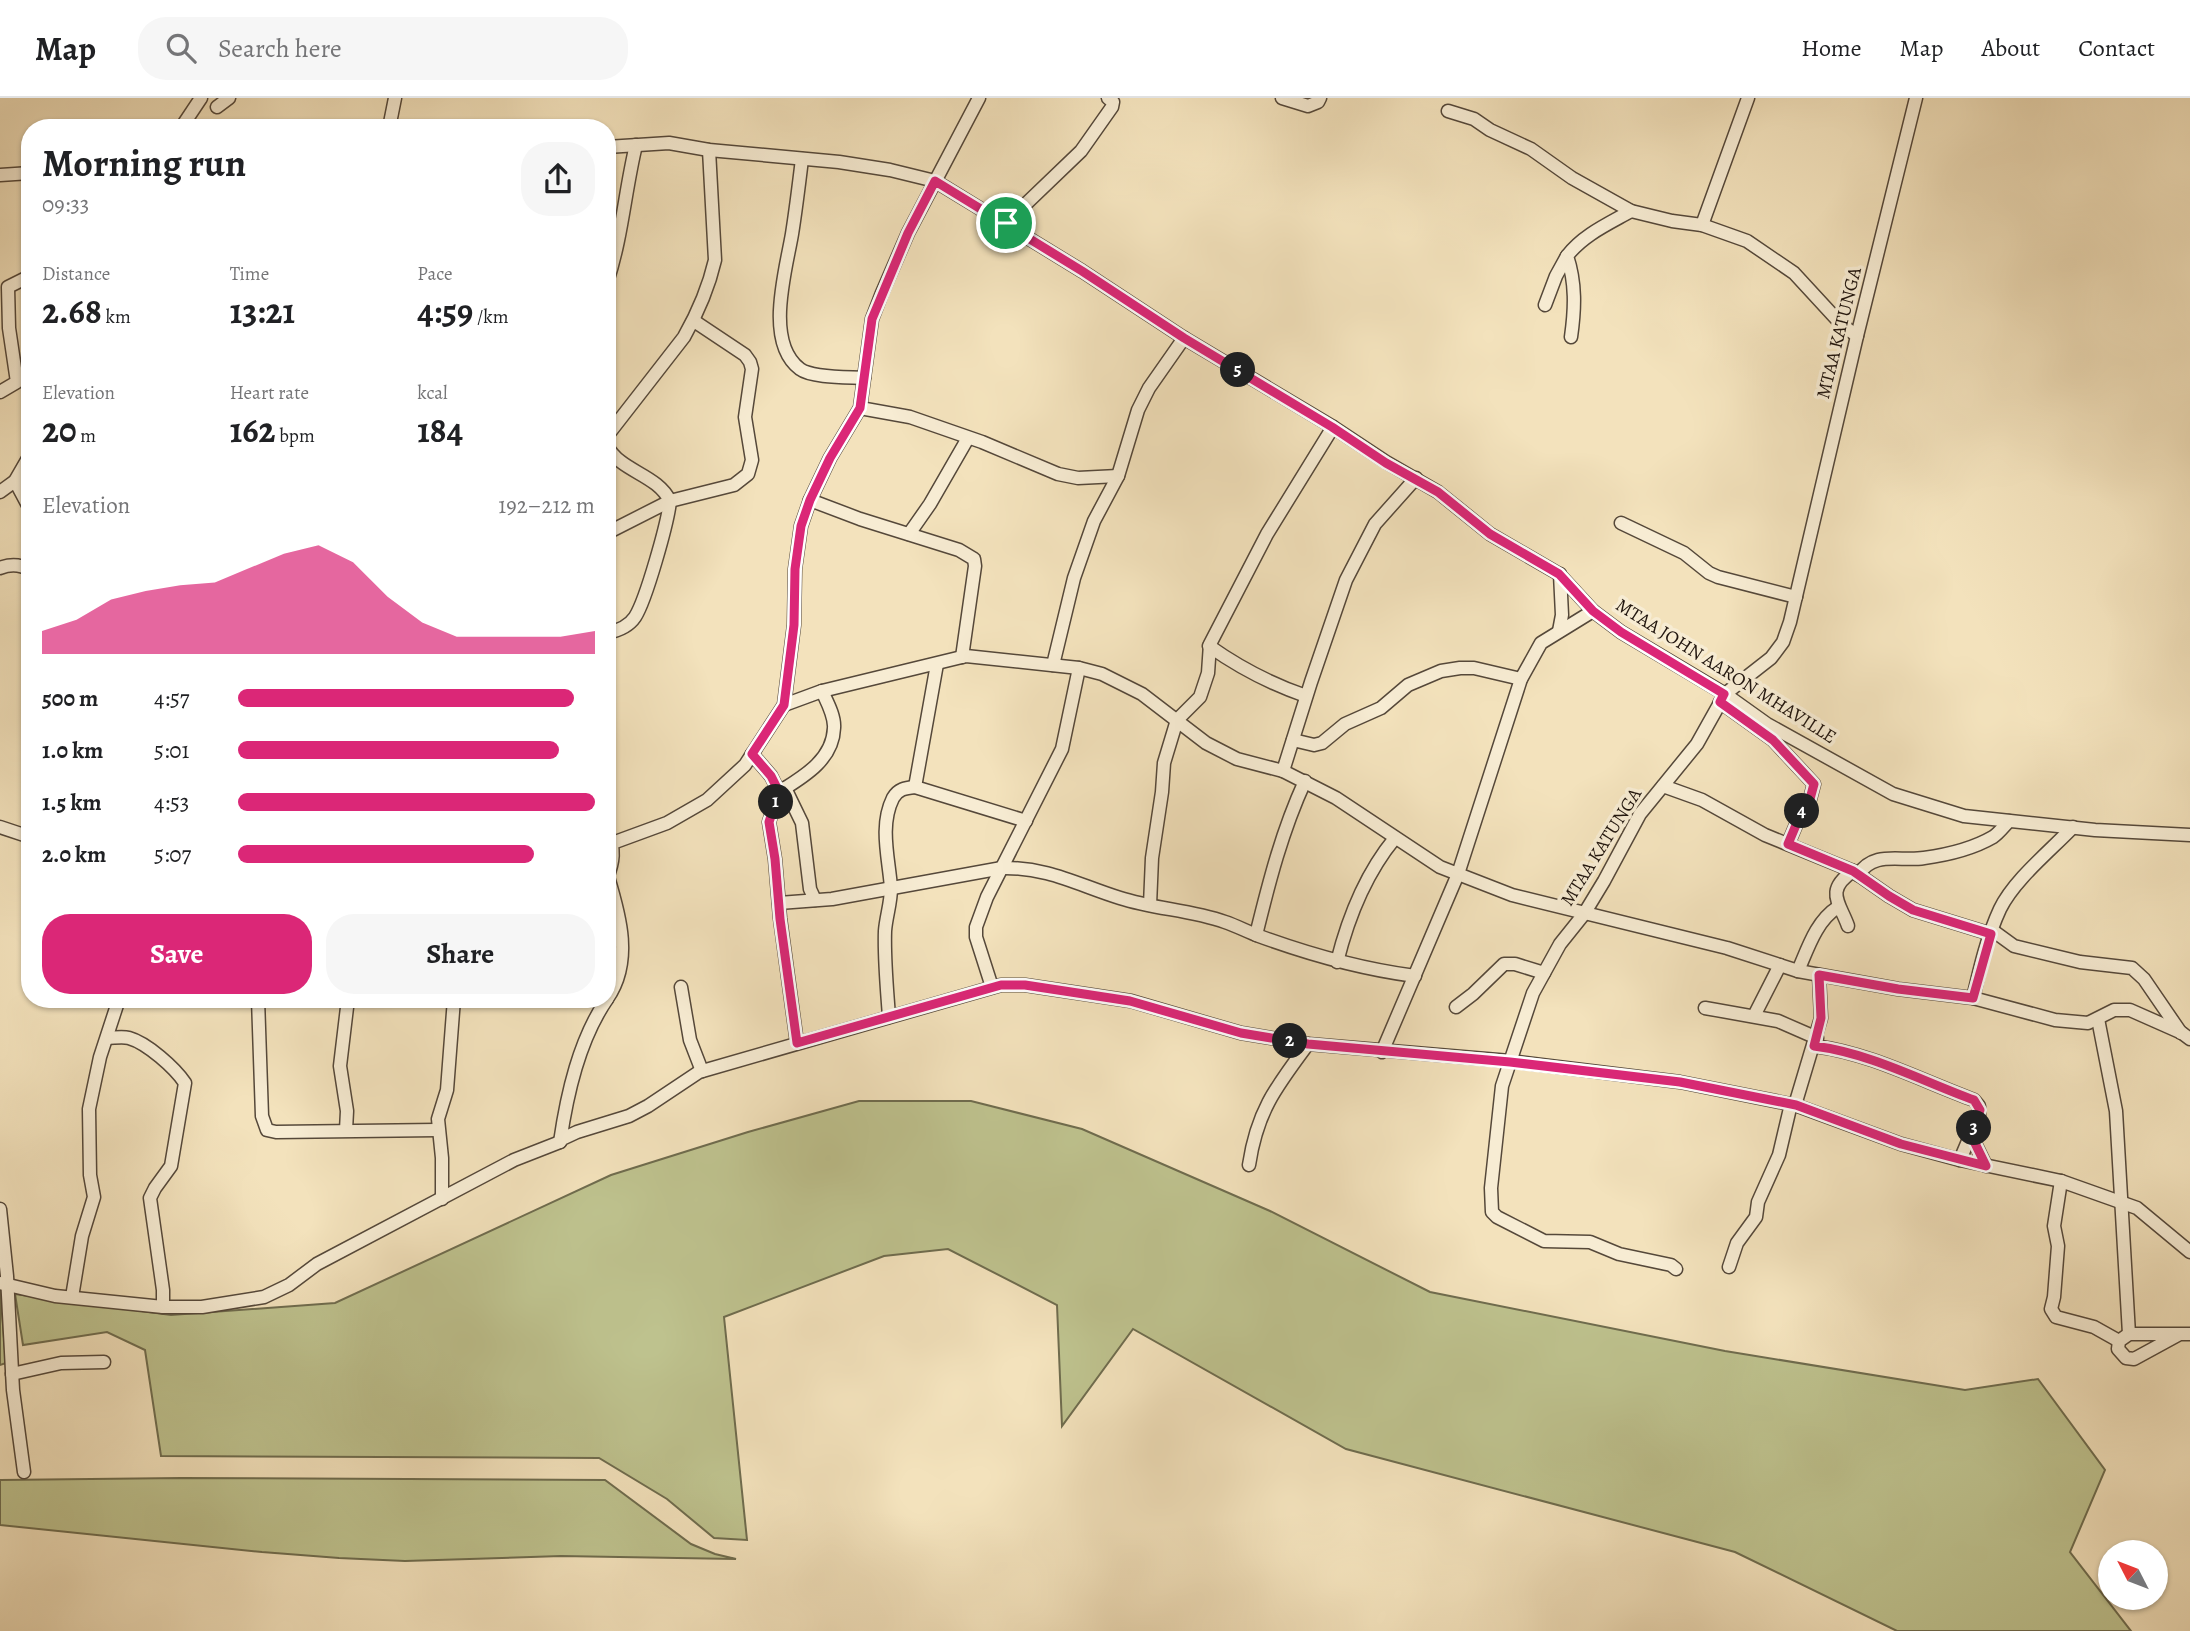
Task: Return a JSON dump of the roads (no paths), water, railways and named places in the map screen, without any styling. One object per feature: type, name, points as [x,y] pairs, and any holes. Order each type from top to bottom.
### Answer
[{"type":"street","points":[[187,119],[201,98]]},
{"type":"street","points":[[217,107],[229,98]]},
{"type":"street","points":[[391,119],[395,98]]},
{"type":"street","points":[[616,838],[667,823],[707,800],[745,765],[784,705],[794,625],[797,549],[810,500],[830,458],[860,408],[872,319],[908,233],[979,98]]},
{"type":"street","points":[[1006,223],[1081,150],[1112,107],[1108,98]]},
{"type":"street","points":[[1282,98],[1308,106],[1318,102],[1320,98]]},
{"type":"street","points":[[1702,225],[1748,98]]},
{"type":"street","name":"MTAA KATUNGA","points":[[1676,1269],[1671,1265],[1619,1254],[1590,1242],[1544,1241],[1492,1212],[1493,1152],[1502,1086],[1533,993],[1560,944],[1584,914],[1640,814],[1697,744],[1722,698],[1771,658],[1783,642],[1916,98]]},
{"type":"street","points":[[1448,111],[1474,119],[1490,130],[1531,149],[1572,177],[1631,211],[1702,225],[1747,242],[1780,261],[1794,273],[1841,324],[1857,337]]},
{"type":"street","name":"MTAA JOHN AARON MHAVILLE","points":[[616,146],[669,143],[890,170],[935,181],[1386,463],[1438,492],[1490,534],[1559,574],[1593,611],[1621,632],[1722,698],[1893,794],[1964,816],[2190,835]]},
{"type":"street","points":[[616,257],[626,188],[636,145]]},
{"type":"street","points":[[616,424],[684,337],[694,321],[712,274],[715,260],[709,150]]},
{"type":"street","points":[[802,159],[780,299],[781,332],[789,357],[799,369],[814,374],[864,378]]},
{"type":"street","points":[[0,175],[21,174]]},
{"type":"street","points":[[1545,305],[1556,276],[1575,246],[1595,231],[1631,211]]},
{"type":"street","points":[[1567,256],[1574,277],[1575,313],[1572,337]]},
{"type":"street","points":[[0,392],[18,382],[9,328],[8,287],[21,280]]},
{"type":"street","points":[[616,528],[670,501],[734,485],[748,474],[752,460],[745,417],[751,381],[750,362],[745,355],[694,321]]},
{"type":"street","points":[[1053,664],[1080,556],[1094,521],[1118,476],[1138,410],[1149,388],[1184,338]]},
{"type":"street","points":[[860,408],[910,417],[1058,474],[1077,478],[1118,476]]},
{"type":"street","points":[[1150,905],[1152,858],[1164,764],[1177,720],[1200,697],[1208,673],[1209,646],[1267,534],[1332,427]]},
{"type":"street","points":[[909,534],[930,504],[968,438]]},
{"type":"street","points":[[616,456],[666,492],[670,501],[647,589],[636,616],[616,631]]},
{"type":"street","points":[[0,492],[15,481],[21,471]]},
{"type":"street","points":[[1283,771],[1346,580],[1375,523],[1416,478]]},
{"type":"street","points":[[15,481],[21,492]]},
{"type":"street","points":[[810,500],[959,550],[974,559],[962,657]]},
{"type":"street","points":[[1621,523],[1684,553],[1718,577],[1796,597]]},
{"type":"street","points":[[0,568],[21,566]]},
{"type":"street","points":[[1559,574],[1562,615],[1559,631]]},
{"type":"street","points":[[1382,1052],[1458,874],[1521,679],[1541,643],[1593,611]]},
{"type":"street","points":[[1209,646],[1248,671],[1284,689],[1306,696]]},
{"type":"street","points":[[784,705],[822,691],[962,657],[978,655],[1079,668],[1102,674],[1142,695],[1206,743],[1237,759],[1283,771],[1305,781],[1352,808],[1433,863],[1513,895],[1727,948],[1797,971],[1898,989],[1973,998],[2055,1020],[2080,1023],[2114,1010],[2130,1010],[2185,1036]]},
{"type":"street","points":[[915,787],[937,664]]},
{"type":"street","points":[[992,987],[976,937],[976,927],[981,911],[1062,749],[1079,668]]},
{"type":"street","points":[[1293,740],[1314,745],[1322,743],[1345,724],[1381,708],[1408,685],[1441,671],[1474,668],[1521,679]]},
{"type":"street","points":[[797,1043],[769,822],[782,790],[808,774],[831,744],[834,726],[822,691]]},
{"type":"street","points":[[1722,698],[1773,740],[1814,784],[1810,799],[1804,806],[1788,844]]},
{"type":"street","points":[[752,754],[782,790],[802,823],[810,889],[815,900]]},
{"type":"street","points":[[1256,935],[1276,854],[1290,813],[1305,781]]},
{"type":"street","points":[[1663,786],[1702,800],[1765,835],[1856,873],[1913,910],[1992,932],[2014,946],[2080,962],[2132,968],[2144,979],[2185,1036]]},
{"type":"street","points":[[889,1017],[885,930],[891,887],[886,833],[891,801],[897,792],[915,787],[1026,821]]},
{"type":"street","points":[[1848,926],[1835,895],[1843,879],[1882,858],[1923,858],[1958,851],[1994,836],[2009,821]]},
{"type":"street","points":[[0,827],[21,834]]},
{"type":"street","points":[[1973,998],[2001,907],[2017,886],[2073,827]]},
{"type":"street","points":[[1337,962],[1362,890],[1384,851],[1395,838]]},
{"type":"street","points":[[779,903],[815,900],[1002,868],[1022,868],[1080,882],[1121,898],[1228,922],[1256,935],[1337,962],[1375,971],[1415,976]]},
{"type":"street","points":[[1797,971],[1820,925],[1827,914],[1838,906]]},
{"type":"street","points":[[616,908],[622,932],[616,979]]},
{"type":"street","points":[[1456,1007],[1474,994],[1504,964],[1515,964],[1544,973]]},
{"type":"street","points":[[1754,1016],[1780,965]]},
{"type":"street","points":[[1729,1267],[1737,1243],[1756,1217],[1758,1202],[1779,1155],[1793,1105],[1816,1042],[1821,1018],[1819,975]]},
{"type":"street","points":[[3,1283],[55,1296],[163,1307],[202,1307],[271,1294],[289,1285],[317,1264],[514,1160],[560,1142],[577,1132],[629,1116],[702,1071],[1001,985],[1025,985],[1130,1001],[1241,1033],[1308,1044],[1510,1062],[1680,1082],[1793,1105],[1901,1144],[1986,1166],[2062,1181],[2137,1208],[2190,1252]]},
{"type":"street","points":[[681,987],[690,1040],[702,1071]]},
{"type":"street","points":[[72,1297],[82,1236],[94,1198],[90,1175],[89,1109],[100,1057],[116,1008]]},
{"type":"street","points":[[258,1008],[262,1116],[265,1128],[276,1132],[438,1130]]},
{"type":"street","points":[[346,1130],[348,1111],[340,1066],[347,1008]]},
{"type":"street","points":[[442,1199],[439,1111],[448,1077],[453,1008]]},
{"type":"street","points":[[560,1142],[569,1091],[585,1042],[602,1008]]},
{"type":"street","points":[[1705,1008],[1778,1021],[1816,1042],[1974,1100],[1980,1110],[1960,1160]]},
{"type":"street","points":[[2098,1018],[2116,1111],[2122,1203],[2124,1338],[2120,1353],[2130,1359],[2184,1334]]},
{"type":"street","points":[[107,1038],[128,1038],[138,1042],[179,1074],[185,1083],[171,1166],[150,1198],[163,1307]]},
{"type":"street","points":[[1249,1166],[1252,1142],[1263,1110],[1308,1044]]},
{"type":"street","points":[[1971,1135],[1986,1166]]},
{"type":"street","points":[[2062,1181],[2054,1226],[2058,1246],[2050,1310],[2056,1317],[2124,1338],[2162,1332],[2184,1334]]},
{"type":"street","points":[[0,1209],[3,1283],[24,1472]]},
{"type":"street","points":[[12,1374],[61,1363],[104,1362]]}]
